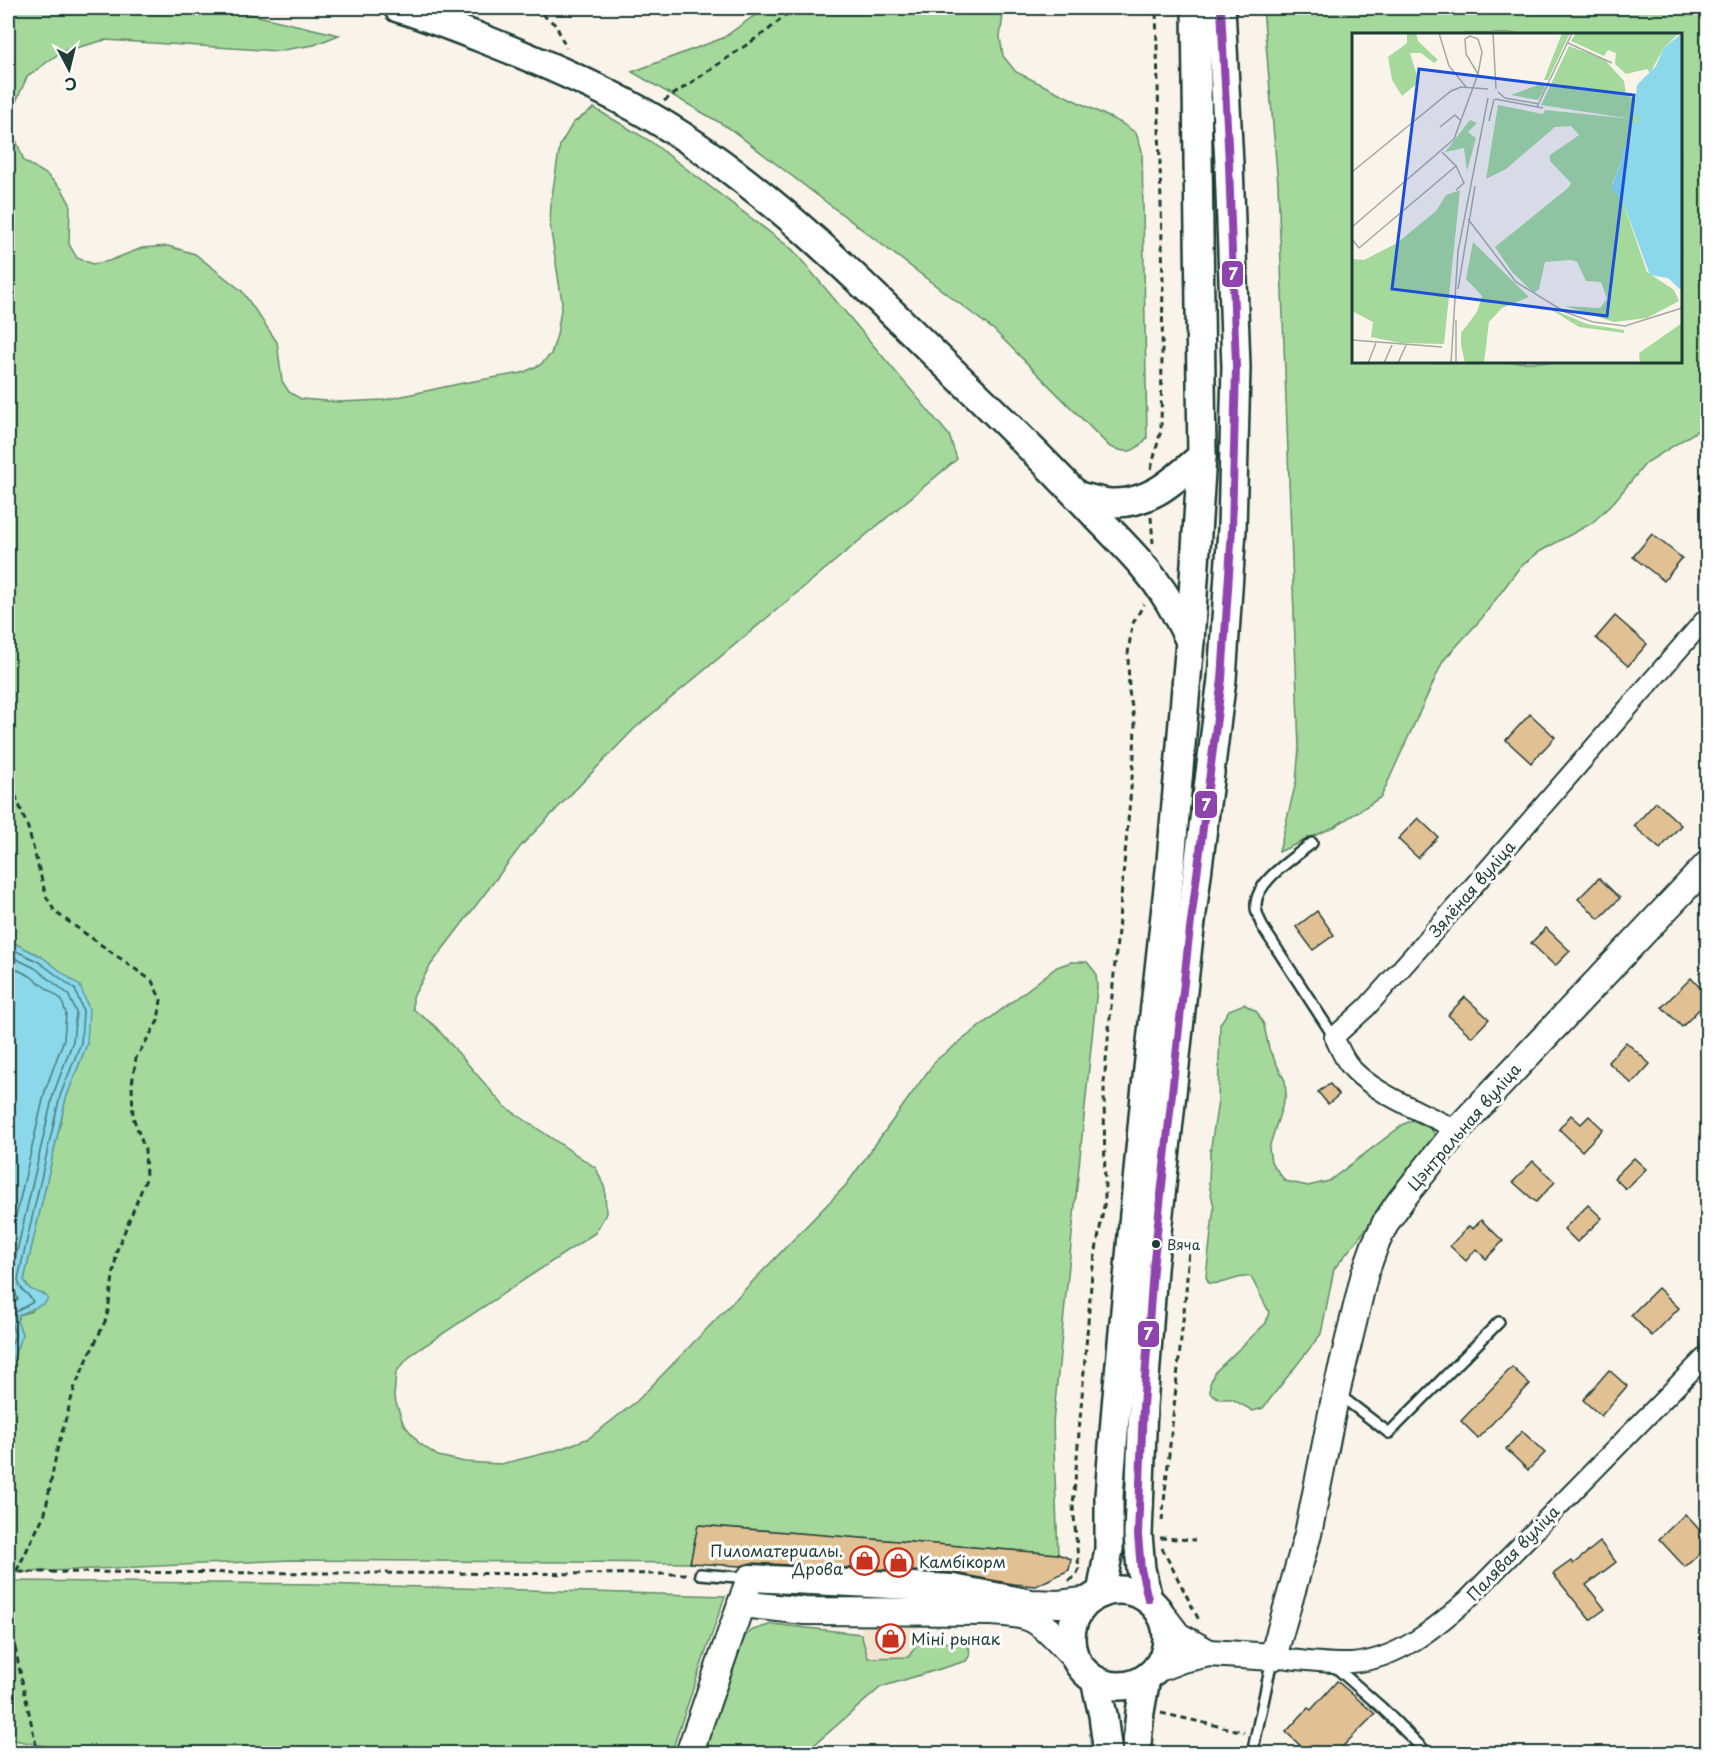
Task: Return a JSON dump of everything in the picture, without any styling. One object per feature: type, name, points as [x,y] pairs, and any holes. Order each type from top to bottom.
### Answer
[{"type":"main road","points":[[398,8],[574,76],[646,113],[706,152],[783,212],[839,262],[1027,444],[1121,541],[1167,598],[1190,641]]},
{"type":"main road","points":[[1096,1597],[1108,1549],[1109,1496],[1116,1407],[1144,1108],[1171,861],[1190,641],[1202,456],[1196,8]]},
{"type":"main road","points":[[1136,1754],[1140,1712],[1151,1674],[1164,1655],[1168,1640],[1166,1624],[1153,1604],[1141,1569],[1138,1535],[1143,1406],[1153,1269],[1188,945],[1221,691],[1232,529],[1236,367],[1221,8]]},
{"type":"main road","points":[[1078,496],[1108,503],[1128,502],[1150,497],[1202,456]]},
{"type":"main road","points":[[1108,1754],[1102,1715],[1086,1670],[1072,1647],[1075,1621],[1081,1609],[1096,1597],[1125,1591],[1137,1593],[1153,1604]]},
{"type":"main road","points":[[1086,1670],[1112,1686],[1130,1685],[1151,1674]]},
{"type":"street","name":"Зялёная вуліца","points":[[1334,1037],[1367,1007],[1423,944],[1707,616]]},
{"type":"street","name":"Цэнтральная вуліца","points":[[1273,1657],[1308,1534],[1336,1393],[1365,1273],[1386,1222],[1457,1130],[1707,864]]},
{"type":"street","points":[[1334,1037],[1347,1063],[1358,1074],[1380,1090],[1457,1130]]},
{"type":"street","name":"Палявая вуліца","points":[[1273,1657],[1330,1663],[1371,1660],[1390,1654],[1425,1634],[1467,1600],[1707,1354]]},
{"type":"street","points":[[689,1754],[750,1578],[953,1587],[1031,1604],[1059,1604],[1096,1597]]},
{"type":"street","points":[[741,1604],[805,1611],[991,1612],[1031,1618],[1086,1670]]},
{"type":"street","points":[[1153,1604],[1178,1636],[1209,1653]]},
{"type":"street","points":[[1151,1674],[1182,1659],[1209,1653],[1273,1657]]},
{"type":"lane","points":[[1312,843],[1266,880],[1257,896],[1256,909],[1268,935],[1334,1037]]},
{"type":"lane","points":[[1336,1393],[1389,1433],[1499,1322]]},
{"type":"lane","points":[[700,1574],[750,1578]]},
{"type":"lane","points":[[1252,1754],[1273,1657]]},
{"type":"lane","points":[[1330,1663],[1382,1708],[1428,1754]]},
{"type":"path","points":[[534,8],[556,25],[574,76]]},
{"type":"path","points":[[646,113],[767,31],[794,8]]},
{"type":"path","points":[[1153,550],[1149,479],[1161,430],[1163,293],[1156,8]]},
{"type":"path","points":[[1060,1585],[1071,1580],[1079,1569],[1073,1506],[1090,1285],[1105,1200],[1104,1083],[1135,748],[1135,724],[1128,675],[1129,637],[1131,625],[1155,583]]},
{"type":"path","points":[[8,776],[28,828],[46,896],[55,912],[152,981],[161,1000],[158,1021],[136,1058],[132,1084],[133,1117],[144,1150],[146,1179],[117,1250],[107,1317],[75,1386],[57,1449],[45,1513],[16,1572],[10,1592],[8,1616],[38,1754]]},
{"type":"path","points":[[1188,1248],[1186,1292],[1160,1538],[1195,1540]]},
{"type":"path","points":[[8,1572],[700,1574]]},
{"type":"path","points":[[1161,1713],[1257,1734]]},
{"type":"shaded area","name":"Міні рынак","points":[[861,1618],[918,1619],[917,1643],[909,1657],[868,1658],[861,1634]]},
{"type":"green space","points":[[8,8],[223,8],[339,35],[314,45],[277,51],[105,40],[61,52],[27,77],[15,104],[13,132],[24,161],[46,174],[62,189],[70,204],[69,244],[77,258],[93,264],[109,261],[142,248],[168,246],[195,254],[242,291],[277,342],[282,381],[289,392],[301,399],[340,402],[384,400],[522,373],[540,365],[551,354],[557,335],[562,302],[550,225],[551,202],[560,145],[573,123],[594,108],[650,141],[793,250],[949,435],[957,459],[634,729],[521,846],[430,966],[413,997],[413,1009],[435,1026],[504,1106],[596,1168],[605,1189],[606,1214],[595,1233],[412,1354],[396,1372],[394,1397],[403,1423],[419,1443],[438,1456],[465,1462],[501,1464],[554,1451],[589,1438],[637,1401],[846,1185],[936,1060],[1057,967],[1071,962],[1087,962],[1096,973],[1097,988],[1053,1423],[1058,1554],[699,1525],[690,1563],[291,1560],[8,1573],[8,1363],[14,1356],[22,1334],[17,1321],[19,1315],[32,1311],[44,1294],[32,1290],[24,1280],[66,1098],[87,1044],[42,957],[8,940]]},
{"type":"green space","points":[[765,8],[1004,8],[1000,37],[1003,56],[1016,72],[1121,123],[1136,133],[1142,151],[1147,438],[1138,447],[1130,451],[1122,451],[1110,447],[994,330],[729,128],[632,72],[723,38]]},
{"type":"green space","points":[[1263,8],[1708,8],[1707,419],[1697,431],[1646,463],[1613,503],[1592,523],[1539,552],[1519,568],[1482,618],[1443,661],[1381,797],[1334,827],[1279,852],[1296,782],[1299,748],[1278,184]]},
{"type":"green space","points":[[1244,1004],[1257,1012],[1264,1025],[1269,1049],[1285,1081],[1286,1094],[1269,1148],[1271,1162],[1285,1181],[1308,1186],[1329,1181],[1404,1124],[1413,1120],[1427,1125],[1435,1134],[1434,1144],[1334,1269],[1321,1334],[1263,1408],[1253,1411],[1232,1399],[1220,1399],[1210,1393],[1210,1384],[1214,1373],[1266,1323],[1269,1312],[1251,1277],[1214,1284],[1209,1283],[1206,1277],[1214,1207],[1209,1184],[1210,1153],[1218,1101],[1220,1024],[1229,1010]]},
{"type":"green space","points":[[8,1581],[320,1584],[725,1596],[671,1753],[59,1754],[50,1747],[8,1739]]},
{"type":"green space","points":[[790,1589],[942,1601],[796,1599],[788,1596],[787,1592]]},
{"type":"green space","points":[[772,1624],[861,1634],[868,1658],[909,1657],[917,1643],[961,1642],[969,1647],[970,1655],[966,1661],[881,1687],[814,1745],[787,1753],[710,1753],[707,1736],[735,1643],[753,1630]]},
{"type":"water","points":[[8,940],[42,957],[80,986],[89,1009],[87,1044],[66,1098],[24,1280],[29,1288],[48,1298],[45,1303],[19,1315],[17,1321],[22,1334],[14,1356],[8,1363]]},
{"type":"building","points":[[1652,534],[1682,558],[1664,581],[1633,557]]},
{"type":"building","points":[[1615,616],[1647,644],[1628,666],[1596,638]]},
{"type":"building","points":[[1530,714],[1555,737],[1531,763],[1506,740]]},
{"type":"building","points":[[1656,802],[1681,825],[1660,849],[1634,826]]},
{"type":"building","points":[[1418,818],[1438,837],[1418,858],[1398,839]]},
{"type":"building","points":[[1599,878],[1620,898],[1599,919],[1578,899]]},
{"type":"building","points":[[1317,911],[1334,935],[1313,950],[1296,927]]},
{"type":"building","points":[[1546,928],[1570,951],[1555,966],[1531,943]]},
{"type":"building","points":[[1691,978],[1707,995],[1707,1001],[1682,1027],[1662,1007]]},
{"type":"building","points":[[1465,997],[1489,1019],[1472,1037],[1448,1015]]},
{"type":"building","points":[[1626,1042],[1650,1064],[1632,1084],[1608,1062]]},
{"type":"building","points":[[1330,1084],[1339,1095],[1328,1104],[1318,1092]]},
{"type":"building","points":[[1571,1115],[1581,1124],[1589,1116],[1603,1129],[1582,1151],[1559,1129]]},
{"type":"building","points":[[1634,1158],[1646,1169],[1626,1189],[1614,1178]]},
{"type":"building","points":[[1533,1161],[1555,1182],[1536,1202],[1513,1182]]},
{"type":"building","points":[[1588,1205],[1602,1218],[1577,1242],[1564,1229]]},
{"type":"building","points":[[1481,1220],[1503,1241],[1486,1259],[1476,1249],[1466,1261],[1450,1246],[1469,1226],[1473,1229]]},
{"type":"building","points":[[1658,1288],[1679,1308],[1652,1336],[1631,1315]]},
{"type":"building","points":[[1512,1367],[1530,1384],[1478,1438],[1461,1421]]},
{"type":"building","points":[[1609,1370],[1627,1386],[1601,1416],[1583,1400]]},
{"type":"building","points":[[1522,1431],[1545,1453],[1528,1470],[1506,1449]]},
{"type":"building","points":[[1685,1514],[1707,1538],[1707,1547],[1685,1567],[1659,1539]]},
{"type":"building","points":[[698,1525],[1058,1554],[1071,1559],[1069,1570],[1036,1586],[954,1573],[751,1563],[741,1566],[690,1563]]},
{"type":"building","points":[[1600,1542],[1616,1562],[1586,1585],[1605,1609],[1590,1620],[1553,1574],[1571,1561],[1573,1564]]},
{"type":"building","points":[[1337,1681],[1375,1714],[1335,1754],[1309,1754],[1286,1732],[1308,1708],[1311,1710]]},
{"type":"transit line","name":"7","points":[[1148,1599],[1141,1569],[1138,1535],[1143,1406],[1153,1269],[1188,945],[1222,679],[1232,529],[1236,367],[1221,8]]},
{"type":"place","name":"Вяча","points":[[1156,1244]]},
{"type":"place","name":"Пиломатериалы. Дрова","points":[[864,1560]]},
{"type":"place","name":"Камбікорм","points":[[898,1562]]},
{"type":"place","name":"Міні рынак","points":[[890,1639]]}]
